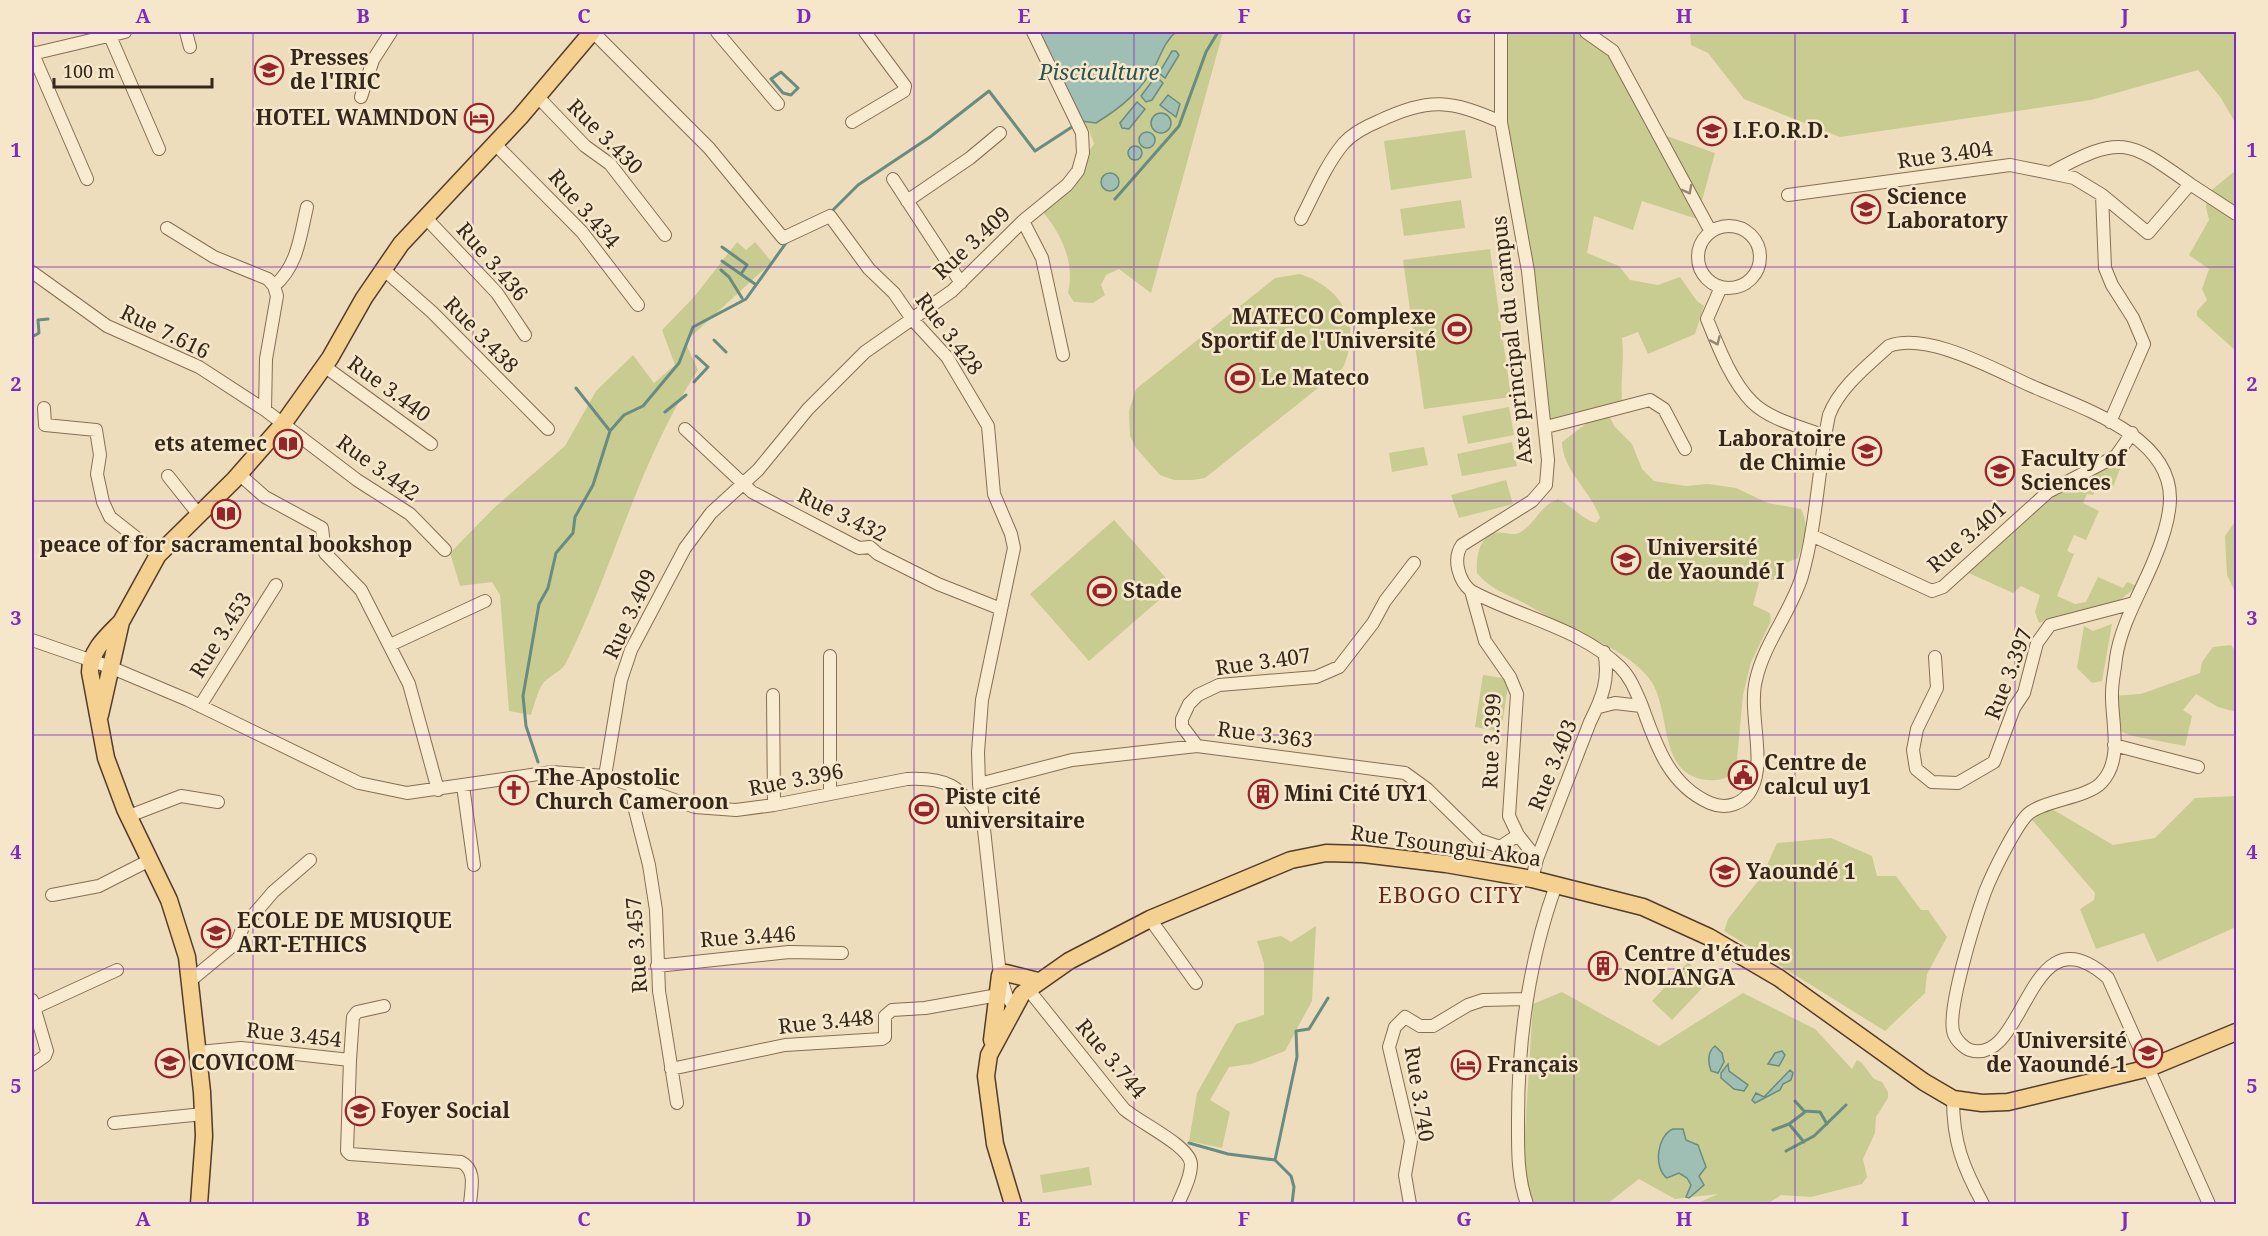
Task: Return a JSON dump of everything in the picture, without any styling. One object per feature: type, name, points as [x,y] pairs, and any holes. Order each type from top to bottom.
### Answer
[{"type":"main road","points":[[199,1204],[204,1136],[199,1052],[191,980],[180,929],[129,816],[106,758],[100,715],[90,672],[91,660],[98,646],[121,622],[158,555],[240,475],[284,424],[324,366],[383,269],[401,244],[538,97],[592,32]]},
{"type":"main road","points":[[100,715],[121,622]]},
{"type":"main road","name":"Rue Tsoungui Akoa","points":[[1013,1204],[995,1144],[986,1076],[989,1055],[1026,993],[1069,961],[1150,919],[1291,860],[1326,853],[1363,854],[1425,861],[1532,879],[1643,907],[1709,937],[1779,978],[1924,1082],[1953,1099]]},
{"type":"main road","points":[[1002,971],[1026,993]]},
{"type":"main road","points":[[989,1055],[1002,971]]},
{"type":"main road","points":[[1953,1099],[1982,1103],[2008,1102],[2150,1068],[2236,1032]]},
{"type":"street","points":[[87,179],[32,53],[125,32]]},
{"type":"street","points":[[186,32],[190,47]]},
{"type":"street","points":[[361,97],[374,60],[391,32]]},
{"type":"street","name":"Rue 3.428","points":[[592,32],[709,148],[783,238],[830,216],[869,269],[894,293],[912,319],[947,357],[989,430],[992,482],[1014,548],[982,700],[979,784],[1002,971]]},
{"type":"street","points":[[717,32],[778,104]]},
{"type":"street","points":[[852,122],[904,91],[905,86],[865,32]]},
{"type":"street","name":"Rue 3.409","points":[[605,776],[621,680],[631,650],[685,548],[711,513],[743,485],[808,409],[865,352],[960,283],[1023,221],[1067,185],[1078,171],[1083,153],[1082,133],[1033,32]]},
{"type":"street","name":"Axe principal du campus","points":[[1471,591],[1463,585],[1461,578],[1458,563],[1459,549],[1521,510],[1546,484],[1548,460],[1528,271],[1501,122],[1501,32]]},
{"type":"street","points":[[1587,32],[1614,51],[1711,232]]},
{"type":"street","points":[[110,36],[159,149]]},
{"type":"street","name":"Rue 3.430","points":[[538,97],[585,146],[610,164],[665,235]]},
{"type":"street","points":[[1301,219],[1345,143],[1373,124],[1421,105],[1444,103],[1466,106],[1501,122]]},
{"type":"street","points":[[907,201],[970,158],[1000,133]]},
{"type":"street","name":"Rue 3.434","points":[[495,144],[582,232],[638,305]]},
{"type":"street","points":[[2052,172],[2090,152],[2110,147],[2136,148],[2236,214]]},
{"type":"street","name":"Rue 3.404","points":[[1788,195],[2010,165],[2074,178],[2102,195],[2148,233],[2190,184]]},
{"type":"street","points":[[893,179],[960,283]]},
{"type":"street","points":[[2102,195],[2105,268],[2112,285],[2133,318],[2144,344],[2110,422]]},
{"type":"street","points":[[274,286],[287,275],[294,261],[306,207]]},
{"type":"street","name":"Rue 3.436","points":[[425,217],[497,293],[525,335]]},
{"type":"street","points":[[1023,221],[1041,258],[1063,355]]},
{"type":"street","points":[[1728,226],[1745,230],[1752,236],[1760,252],[1758,270],[1754,278],[1739,287],[1721,287],[1706,278],[1699,262],[1700,245],[1711,232],[1728,226]]},
{"type":"street","points":[[167,228],[213,257],[261,275],[274,286],[277,296],[266,359],[265,410]]},
{"type":"street","name":"Rue 3.438","points":[[383,269],[426,306],[548,429]]},
{"type":"street","name":"Rue 7.616","points":[[32,272],[107,327],[199,367],[284,424]]},
{"type":"street","points":[[1721,287],[1707,319],[1729,366],[1752,402],[1769,414],[1825,436]]},
{"type":"street","points":[[1471,591],[1572,635],[1604,652],[1629,677],[1660,757],[1684,785],[1711,804],[1726,806],[1741,802],[1752,789],[1755,777],[1756,680],[1801,579],[1819,498],[1825,436],[1833,406],[1849,384],[1889,346],[1897,343],[1929,346],[1967,357],[2132,434],[2160,464],[2170,498],[2166,525],[2134,603],[2118,650],[2112,696],[2113,764],[2100,785],[2027,814],[1985,891],[1954,1001],[1952,1023],[1954,1035],[1971,1050],[1982,1050],[1992,1046],[2003,1038],[2040,976],[2050,967],[2061,962],[2076,960],[2089,962],[2108,978],[2209,1204]]},
{"type":"street","name":"Rue 3.440","points":[[324,366],[431,444]]},
{"type":"street","points":[[1546,427],[1650,400],[1664,409],[1685,449]]},
{"type":"street","points":[[44,408],[45,425],[96,430],[100,455],[98,474],[103,502],[110,517],[158,555]]},
{"type":"street","name":"Rue 3.442","points":[[284,424],[357,480],[410,514],[445,550]]},
{"type":"street","name":"Rue 3.432","points":[[686,429],[743,485],[763,499],[860,548],[870,547],[878,554],[938,584],[1001,609]]},
{"type":"street","name":"Rue 3.401","points":[[1811,535],[1932,591],[1943,586],[2048,492],[2116,456],[2132,434]]},
{"type":"street","points":[[240,475],[265,496],[322,528],[325,553],[361,591],[412,690],[438,790]]},
{"type":"street","points":[[168,476],[199,515]]},
{"type":"street","name":"Rue 3.407","points":[[1197,746],[1182,726],[1182,719],[1189,704],[1198,695],[1219,686],[1316,677],[1339,667],[1414,563]]},
{"type":"street","name":"Rue 3.453","points":[[200,706],[276,585]]},
{"type":"street","name":"Rue 3.399","points":[[1471,591],[1485,641],[1515,686],[1508,807],[1518,835],[1537,859]]},
{"type":"street","points":[[390,645],[485,601]]},
{"type":"street","name":"Rue 3.397","points":[[1935,657],[1937,688],[1917,729],[1913,750],[1916,769],[1932,782],[1958,783],[1994,762],[2014,708],[2024,693],[2037,643],[2050,625],[2134,603]]},
{"type":"street","points":[[32,640],[110,667],[200,706],[359,783],[407,793],[438,790],[535,773],[605,776]]},
{"type":"street","points":[[1599,707],[1608,673],[1604,652]]},
{"type":"street","points":[[830,656],[830,793]]},
{"type":"street","points":[[773,695],[774,805]]},
{"type":"street","name":"Rue 3.403","points":[[1532,879],[1537,859],[1590,722],[1599,707],[1615,703],[1641,706]]},
{"type":"street","points":[[2114,745],[2198,767]]},
{"type":"street","name":"Rue 3.363","points":[[979,784],[1072,760],[1197,746],[1406,773],[1427,789],[1479,840],[1500,847],[1518,835]]},
{"type":"street","name":"Rue 3.396","points":[[605,776],[696,807],[736,810],[928,778],[946,782],[961,790],[982,819]]},
{"type":"street","points":[[463,786],[474,865]]},
{"type":"street","name":"Rue 3.457","points":[[632,786],[634,810],[649,865],[656,910],[658,991],[677,1103]]},
{"type":"street","points":[[129,816],[182,796],[218,802]]},
{"type":"street","points":[[52,895],[99,885],[150,860]]},
{"type":"street","points":[[191,980],[237,942],[243,927],[270,896],[310,860]]},
{"type":"street","points":[[1527,1204],[1518,1166],[1518,1100],[1526,999],[1535,950],[1556,885]]},
{"type":"street","points":[[1150,919],[1196,983]]},
{"type":"street","name":"Rue 3.446","points":[[657,966],[789,951],[842,953]]},
{"type":"street","points":[[32,1065],[45,1056],[47,1051],[33,1005],[117,970]]},
{"type":"street","name":"Rue 3.744","points":[[1002,971],[1004,991],[1026,993],[1124,1109],[1142,1124],[1186,1151],[1191,1163],[1190,1176],[1178,1204]]},
{"type":"street","name":"Rue 3.448","points":[[671,1070],[785,1046],[882,1040],[885,1037],[885,1016],[892,1010],[934,1007],[998,995]]},
{"type":"street","name":"Rue 3.740","points":[[1410,1204],[1405,1175],[1412,1141],[1389,1047],[1398,1022],[1405,1017],[1420,1026],[1432,1026],[1468,1005],[1483,1000],[1526,999]]},
{"type":"street","points":[[350,1060],[353,1017],[357,1012],[384,1006]]},
{"type":"street","name":"Rue 3.454","points":[[199,1052],[242,1048],[350,1060],[347,1151],[350,1155],[461,1162],[469,1166],[472,1172],[470,1204]]},
{"type":"street","points":[[1953,1099],[1953,1126],[1961,1163],[1983,1204]]},
{"type":"street","points":[[114,1123],[202,1114]]},
{"type":"green space","points":[[1176,32],[1223,32],[1151,293],[1119,269],[1106,275],[1101,285],[1105,295],[1093,303],[1074,302],[1068,293],[1070,271],[1065,250],[1056,230],[1043,212],[1074,174],[1094,144],[1089,130],[1081,121],[1096,122],[1130,98],[1150,74],[1167,42]]},
{"type":"green space","points":[[1501,32],[1586,32],[1597,36],[1658,133],[1715,153],[1697,219],[1642,201],[1633,230],[1594,216],[1587,253],[1619,266],[1630,280],[1658,285],[1680,277],[1697,301],[1704,306],[1695,334],[1648,354],[1638,332],[1622,338],[1623,408],[1546,427],[1501,122]]},
{"type":"green space","points":[[1690,32],[2236,32],[2236,124],[2221,98],[2198,70],[2091,100],[1840,137],[1744,99],[1708,53],[1691,45]]},
{"type":"green space","points":[[1465,130],[1472,178],[1391,190],[1384,141]]},
{"type":"green space","points":[[2236,170],[2236,351],[2197,316],[2197,311],[2207,300],[2202,289],[2209,269],[2189,255],[2209,220],[2206,207],[2208,193]]},
{"type":"green space","points":[[1461,200],[1465,228],[1404,236],[1400,209]]},
{"type":"green space","points":[[737,242],[746,250],[755,242],[772,262],[685,342],[698,370],[659,440],[599,589],[566,663],[542,685],[531,715],[509,711],[500,595],[492,582],[460,586],[450,553],[494,508],[565,446],[596,391],[633,355],[654,383],[675,365],[662,330],[694,297]]},
{"type":"green space","name":"MATECO Complexe Sportif de l'Université","points":[[1490,249],[1511,397],[1424,409],[1403,260]]},
{"type":"green space","name":"Le Mateco","points":[[1300,274],[1328,289],[1345,310],[1350,337],[1343,368],[1205,478],[1174,480],[1160,475],[1136,448],[1130,436],[1129,411],[1136,389],[1275,278]]},
{"type":"green space","points":[[1509,407],[1514,435],[1468,444],[1462,416]]},
{"type":"green space","points":[[1609,416],[1615,427],[1632,444],[1642,469],[1654,481],[1686,486],[1708,484],[1736,488],[1768,503],[1801,509],[1804,515],[1805,534],[1798,558],[1786,563],[1777,580],[1760,579],[1753,605],[1770,613],[1771,621],[1751,662],[1743,695],[1736,770],[1723,779],[1707,780],[1691,775],[1679,766],[1667,738],[1656,690],[1648,677],[1630,660],[1498,590],[1477,573],[1479,550],[1489,535],[1519,533],[1546,506],[1558,499],[1596,523],[1600,518],[1596,508],[1567,463],[1562,442],[1591,420]]},
{"type":"green space","points":[[1512,442],[1517,466],[1462,476],[1457,454]]},
{"type":"green space","points":[[1424,447],[1428,465],[1392,472],[1389,453]]},
{"type":"green space","points":[[2116,456],[2125,456],[2113,487],[2099,481],[2093,495],[2087,494],[2083,503],[2099,511],[2086,540],[2074,535],[2067,551],[2074,554],[2057,596],[2075,604],[2086,602],[2098,577],[2123,588],[2127,582],[2137,586],[2119,601],[2039,623],[2035,612],[2040,595],[2021,586],[2013,593],[1962,570],[2048,492]]},
{"type":"green space","points":[[1506,480],[1513,504],[1459,518],[1451,495]]},
{"type":"green space","name":"Stade","points":[[1114,520],[1174,587],[1089,661],[1030,594]]},
{"type":"green space","points":[[2236,520],[2236,594],[2227,575],[2225,536]]},
{"type":"green space","points":[[2112,624],[2102,681],[2092,683],[2077,668],[2084,626],[2093,631]]},
{"type":"green space","points":[[2231,645],[2236,652],[2236,712],[2218,707],[2196,694],[2183,710],[2192,716],[2185,746],[2133,736],[2114,729],[2111,696],[2141,694],[2200,673],[2202,662],[2213,647]]},
{"type":"green space","points":[[1483,675],[1509,679],[1501,732],[1475,727]]},
{"type":"green space","points":[[2236,796],[2236,927],[2157,962],[2144,933],[2096,949],[2080,909],[2094,900],[2095,893],[2027,814],[2047,806],[2113,845],[2155,838],[2195,798]]},
{"type":"green space","points":[[1831,838],[1872,856],[1877,876],[1896,876],[1921,910],[1928,910],[1947,937],[1927,974],[1925,993],[1885,1031],[1724,931],[1728,919],[1762,876],[1777,843]]},
{"type":"green space","points":[[1316,926],[1312,1001],[1285,1051],[1251,1064],[1229,1067],[1210,1100],[1230,1112],[1222,1148],[1189,1141],[1197,1093],[1236,1024],[1264,1015],[1264,963],[1257,941],[1281,936],[1291,942]]},
{"type":"green space","points":[[1688,962],[1708,982],[1672,1020],[1652,1001]]},
{"type":"green space","points":[[1562,992],[1659,1046],[1743,993],[1815,1029],[1852,1069],[1857,1060],[1862,1063],[1874,1079],[1882,1082],[1888,1092],[1888,1098],[1876,1117],[1875,1133],[1863,1159],[1867,1177],[1862,1184],[1811,1197],[1781,1195],[1767,1204],[1696,1204],[1718,1194],[1675,1199],[1639,1179],[1607,1204],[1529,1204],[1522,1180],[1533,1004]]},
{"type":"green space","points":[[1089,1167],[1092,1185],[1043,1193],[1040,1175]]},
{"type":"water","name":"Pisciculture","points":[[1037,32],[1176,32],[1167,42],[1150,74],[1137,90],[1114,111],[1096,123],[1081,121]]},
{"type":"water","points":[[1172,51],[1176,51],[1179,55],[1165,78],[1159,73]]},
{"type":"water","points":[[1156,76],[1163,83],[1152,100],[1146,102],[1141,96]]},
{"type":"water","points":[[1168,95],[1180,104],[1176,117],[1160,105]]},
{"type":"water","points":[[1137,102],[1145,109],[1129,129],[1122,128],[1120,123]]},
{"type":"water","points":[[1161,113],[1168,116],[1171,123],[1168,130],[1161,133],[1154,130],[1151,123],[1154,116]]},
{"type":"water","points":[[1147,132],[1155,140],[1147,148],[1139,140]]},
{"type":"water","points":[[1132,146],[1138,146],[1142,153],[1138,160],[1132,160],[1128,156],[1128,150]]},
{"type":"water","points":[[1110,173],[1116,176],[1119,182],[1116,188],[1110,191],[1104,188],[1101,182],[1104,176]]},
{"type":"water","points":[[1715,1046],[1722,1053],[1724,1062],[1718,1073],[1711,1071],[1709,1061],[1709,1054]]},
{"type":"water","points":[[1782,1051],[1785,1055],[1779,1066],[1768,1064],[1775,1053]]},
{"type":"water","points":[[1728,1064],[1729,1071],[1748,1085],[1744,1091],[1734,1089],[1721,1078],[1721,1073]]},
{"type":"water","points":[[1790,1070],[1793,1073],[1791,1080],[1783,1084],[1780,1090],[1755,1103],[1752,1100],[1756,1093],[1764,1097]]},
{"type":"water","points":[[1673,1129],[1683,1129],[1686,1140],[1698,1145],[1706,1167],[1699,1176],[1704,1185],[1689,1198],[1686,1197],[1691,1185],[1687,1178],[1679,1173],[1667,1178],[1660,1167],[1660,1145],[1663,1138]]},
{"type":"waterway","points":[[1115,199],[1179,126],[1206,52],[1218,32]]},
{"type":"waterway","points":[[781,72],[798,88],[791,95],[783,93],[771,79],[781,72]]},
{"type":"waterway","points":[[831,212],[858,185],[930,137],[989,91],[1035,151],[1075,125]]},
{"type":"waterway","points":[[538,762],[526,726],[523,696],[539,604],[548,588],[556,553],[573,533],[575,517],[593,485],[610,431],[624,415],[643,406],[679,363],[693,327],[746,299],[786,243]]},
{"type":"waterway","points":[[722,247],[747,265],[741,274]]},
{"type":"waterway","points":[[722,261],[755,284]]},
{"type":"waterway","points":[[721,270],[729,277],[742,298]]},
{"type":"waterway","points":[[32,337],[39,333],[38,320],[48,319]]},
{"type":"waterway","points":[[714,340],[726,352]]},
{"type":"waterway","points":[[694,382],[708,367],[696,356]]},
{"type":"waterway","points":[[576,388],[610,431]]},
{"type":"waterway","points":[[665,412],[686,395]]},
{"type":"waterway","points":[[1275,1160],[1297,1057],[1296,1031],[1309,1029],[1328,998]]},
{"type":"waterway","points":[[1795,1101],[1804,1111],[1820,1112],[1827,1124]]},
{"type":"waterway","points":[[1786,1151],[1814,1136],[1846,1105]]},
{"type":"waterway","points":[[1773,1130],[1789,1124],[1805,1112]]},
{"type":"waterway","points":[[1789,1124],[1804,1142]]},
{"type":"waterway","points":[[1189,1143],[1228,1154],[1275,1160],[1291,1176],[1294,1187],[1292,1204]]},
{"type":"place","name":"Presses de l'IRIC","points":[[269,70]]},
{"type":"place","name":"HOTEL WAMNDON","points":[[479,118]]},
{"type":"place","name":"I.F.O.R.D.","points":[[1712,131]]},
{"type":"place","name":"Science Laboratory","points":[[1866,209]]},
{"type":"place","name":"MATECO Complexe Sportif de l'Université","points":[[1457,329]]},
{"type":"place","name":"Le Mateco","points":[[1240,378]]},
{"type":"place","name":"ets atemec","points":[[288,444]]},
{"type":"place","name":"Laboratoire de Chimie","points":[[1867,451]]},
{"type":"place","name":"Faculty of Sciences","points":[[2000,471]]},
{"type":"place","name":"peace of for sacramental bookshop","points":[[226,514]]},
{"type":"place","name":"Université de Yaoundé I","points":[[1626,560]]},
{"type":"place","name":"Stade","points":[[1102,591]]},
{"type":"place","name":"Centre de calcul uy1","points":[[1743,775]]},
{"type":"place","name":"The Apostolic Church Cameroon","points":[[514,790]]},
{"type":"place","name":"Mini Cité UY1","points":[[1263,794]]},
{"type":"place","name":"Piste cité universitaire","points":[[924,809]]},
{"type":"place","name":"Yaoundé 1","points":[[1725,872]]},
{"type":"place","name":"ECOLE DE MUSIQUE ART-ETHICS","points":[[216,933]]},
{"type":"place","name":"Centre d'études NOLANGA","points":[[1603,966]]},
{"type":"place","name":"Université de Yaoundé 1","points":[[2148,1053]]},
{"type":"place","name":"COVICOM","points":[[170,1063]]},
{"type":"place","name":"Français","points":[[1466,1065]]},
{"type":"place","name":"Foyer Social","points":[[360,1111]]},
{"type":"district","name":"EBOGO CITY","points":[[1451,895]]}]
